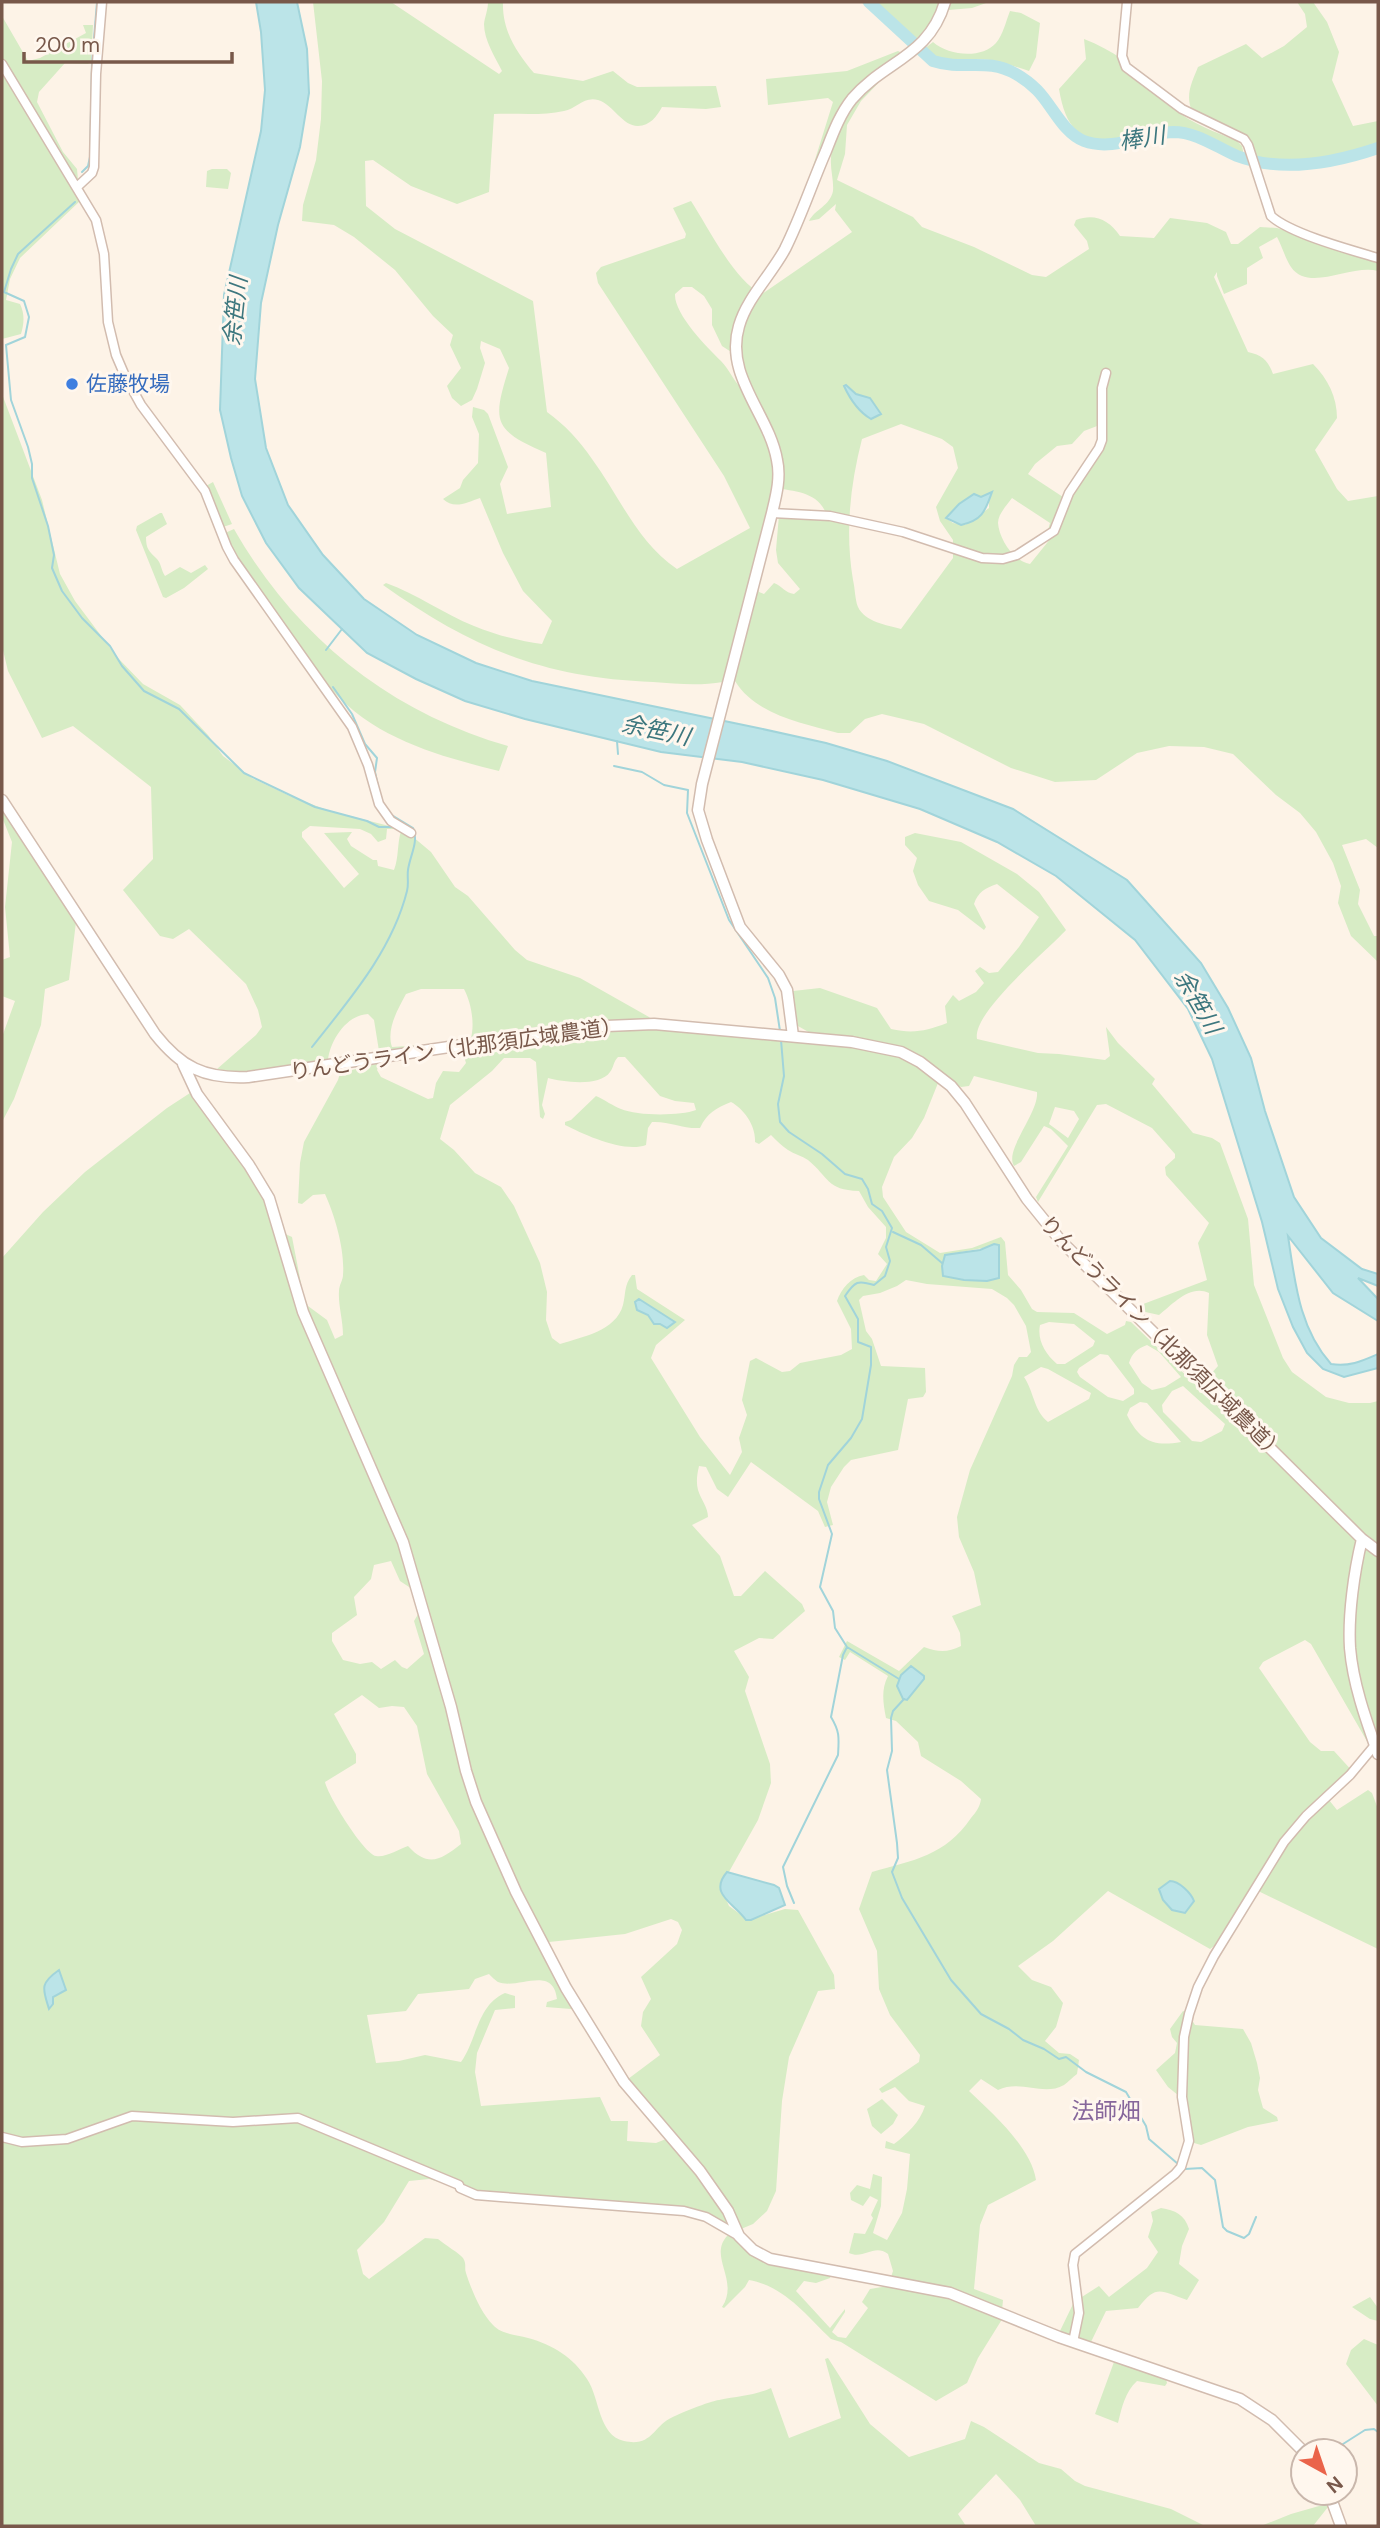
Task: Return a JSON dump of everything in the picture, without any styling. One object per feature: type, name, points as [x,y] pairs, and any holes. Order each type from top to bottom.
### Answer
[{"type":"street","points":[[77,187],[92,173],[94,167],[96,75],[102,2]]},
{"type":"street","points":[[793,1036],[788,990],[740,927],[702,828],[698,810],[702,784],[778,481],[778,463],[771,436],[739,370],[735,346],[740,324],[783,252],[838,121],[851,100],[864,87],[925,40],[936,27],[946,2]]},
{"type":"street","points":[[1127,2],[1122,56],[1126,68],[1182,109],[1244,139],[1271,216],[1294,230],[1378,258]]},
{"type":"street","points":[[2,64],[91,209],[100,232],[104,254],[108,322],[117,355],[134,394],[205,491],[234,559],[352,727],[384,813],[391,821],[411,833]]},
{"type":"street","points":[[772,513],[830,516],[903,532],[982,558],[1012,557],[1054,531],[1069,493],[1100,447],[1102,388],[1107,373]]},
{"type":"street","name":"りんどうライン（北那須広域農道）","points":[[2,800],[170,1054],[183,1064],[222,1076],[248,1077],[616,1024],[654,1024],[880,1046],[901,1052],[920,1062],[951,1086],[965,1102],[1027,1199],[1060,1241],[1362,1539],[1378,1551]]},
{"type":"street","points":[[183,1064],[197,1094],[249,1165],[269,1198],[313,1338],[367,1455],[403,1542],[476,1802],[516,1892],[566,1989],[624,2082],[700,2171],[728,2210],[739,2236]]},
{"type":"street","points":[[1073,2342],[1079,2313],[1073,2265],[1075,2254],[1175,2174],[1186,2155],[1189,2130],[1182,2097],[1182,2071],[1189,2014],[1198,1987],[1284,1842],[1306,1816],[1377,1750],[1355,1681],[1350,1647],[1356,1566],[1362,1539]]},
{"type":"street","points":[[2,2137],[22,2142],[80,2137],[116,2120],[132,2116],[233,2122],[298,2118],[477,2195],[684,2211],[706,2217],[739,2236],[770,2259],[950,2293],[1073,2342],[1240,2399],[1272,2420],[1289,2437]]},
{"type":"street","points":[[1334,2507],[1340,2526]]},
{"type":"green space","points":[[313,2],[391,2],[499,74],[502,71],[488,42],[484,24],[488,2],[503,2],[505,22],[511,40],[534,73],[583,81],[613,71],[637,87],[716,86],[721,107],[662,107],[653,120],[642,126],[627,123],[609,106],[593,99],[556,113],[494,114],[489,192],[457,204],[411,186],[373,160],[365,161],[366,206],[395,229],[533,301],[547,412],[582,445],[640,532],[663,558],[677,569],[750,528],[724,476],[598,283],[596,273],[601,267],[685,238],[686,234],[673,208],[691,201],[732,266],[752,288],[762,294],[852,232],[835,210],[836,204],[819,219],[809,221],[826,204],[833,191],[833,145],[842,121],[858,100],[887,74],[861,101],[847,125],[845,154],[837,180],[913,217],[922,227],[974,247],[1032,275],[1046,277],[1089,249],[1087,241],[1074,225],[1076,220],[1089,217],[1106,222],[1120,236],[1154,238],[1170,218],[1207,223],[1226,232],[1231,244],[1238,244],[1260,227],[1277,228],[1378,259],[1378,271],[1356,271],[1308,278],[1291,267],[1277,237],[1259,247],[1263,258],[1247,268],[1247,284],[1224,294],[1217,272],[1214,277],[1248,352],[1264,359],[1273,374],[1313,364],[1327,382],[1337,418],[1315,450],[1337,489],[1348,501],[1378,496],[1378,848],[1366,839],[1342,845],[1360,890],[1358,904],[1374,936],[1378,936],[1378,962],[1351,936],[1338,903],[1341,886],[1333,863],[1316,832],[1300,813],[1276,795],[1233,754],[1204,747],[1169,746],[1137,753],[1096,780],[1055,782],[1011,768],[924,724],[882,714],[865,719],[850,733],[838,733],[767,710],[744,693],[735,681],[747,618],[739,619],[723,682],[688,684],[613,679],[577,674],[510,656],[447,626],[383,585],[386,583],[420,598],[482,629],[542,644],[552,621],[523,591],[503,553],[480,498],[456,505],[443,499],[460,488],[463,480],[478,463],[479,434],[472,417],[473,407],[488,414],[508,467],[500,484],[507,514],[551,507],[546,453],[515,438],[501,422],[500,401],[509,368],[500,349],[481,341],[480,348],[485,363],[477,389],[472,400],[461,406],[452,398],[447,386],[461,368],[450,345],[453,335],[433,316],[395,270],[354,237],[334,225],[302,221],[303,205],[316,160],[322,81]],"holes":[[[683,287],[692,287],[704,296],[712,309],[712,325],[722,346],[739,357],[741,388],[724,364],[685,320],[675,294]],[[1105,423],[1104,448],[1079,484],[1055,533],[1030,564],[1024,562],[1018,559],[1004,542],[999,529],[999,516],[1012,498],[1050,523],[1048,530],[1054,526],[1064,501],[1063,497],[1028,474],[1035,464],[1057,446],[1072,444],[1084,431]],[[901,424],[942,439],[953,447],[958,468],[936,507],[940,521],[953,540],[953,558],[901,629],[871,619],[861,612],[857,604],[849,527],[862,439]],[[775,488],[810,496],[821,505],[825,517],[779,515],[776,550],[778,563],[800,589],[794,594],[774,583],[764,594],[759,592],[754,573]],[[974,494],[981,497],[992,494],[989,508],[965,525],[953,523],[946,518]]]},
{"type":"green space","points":[[861,2],[989,2],[972,8],[937,11],[924,32],[909,45]]},
{"type":"green space","points":[[1297,2],[1313,2],[1327,22],[1339,52],[1332,80],[1353,126],[1378,121],[1378,153],[1319,165],[1259,166],[1252,146],[1244,135],[1192,111],[1189,94],[1198,67],[1246,44],[1262,58],[1284,46],[1307,27],[1305,14]]},
{"type":"green space","points":[[1010,11],[1021,13],[1040,23],[1036,57],[1029,71],[990,60],[948,61],[924,49],[933,42],[956,53],[982,52],[996,43]]},
{"type":"green space","points":[[2,16],[28,61],[40,58],[86,33],[83,25],[93,25],[91,61],[88,64],[65,63],[39,92],[37,102],[63,152],[77,169],[80,201],[20,258],[10,279],[6,300],[20,304],[23,315],[22,330],[21,334],[2,339]]},
{"type":"green space","points":[[1084,39],[1104,48],[1131,66],[1158,90],[1171,107],[1188,119],[1237,141],[1242,146],[1244,155],[1183,131],[1154,131],[1102,140],[1088,137],[1075,129],[1066,114],[1059,89],[1086,59]]},
{"type":"green space","points":[[898,51],[898,56],[843,102],[827,133],[809,179],[833,102],[828,98],[768,105],[766,79],[847,71]]},
{"type":"green space","points":[[227,169],[231,173],[228,189],[206,187],[207,171]]},
{"type":"green space","points":[[2,394],[42,500],[60,574],[75,601],[117,657],[143,684],[180,705],[223,756],[252,778],[327,810],[393,827],[394,829],[387,829],[386,839],[378,842],[371,834],[360,829],[310,826],[302,832],[302,837],[344,888],[359,874],[324,833],[352,832],[347,839],[351,846],[377,860],[378,866],[394,870],[401,831],[406,831],[431,852],[455,887],[468,896],[527,960],[580,978],[649,1017],[659,1027],[812,1034],[798,1026],[793,991],[820,988],[877,1008],[891,1029],[913,1031],[947,1023],[945,1006],[953,995],[959,1001],[976,992],[984,983],[975,971],[980,967],[989,973],[998,972],[1039,917],[997,884],[982,891],[974,904],[986,927],[984,930],[958,910],[929,901],[918,885],[913,871],[917,858],[905,845],[905,837],[915,833],[961,842],[1017,874],[1039,892],[1066,930],[998,998],[979,1027],[977,1039],[1038,1053],[1105,1060],[1110,1056],[1106,1027],[1118,1043],[1155,1079],[1152,1084],[1193,1133],[1220,1143],[1248,1219],[1254,1285],[1283,1358],[1292,1372],[1326,1397],[1349,1403],[1378,1401],[1378,1749],[1376,1744],[1368,1743],[1311,1644],[1305,1640],[1263,1662],[1259,1668],[1310,1742],[1321,1751],[1334,1751],[1354,1773],[1329,1800],[1337,1810],[1368,1790],[1372,1793],[1378,1809],[1378,1949],[1252,1888],[1210,1949],[1108,1891],[1053,1941],[1018,1966],[1032,1980],[1051,1987],[1063,2003],[1056,2027],[1045,2041],[1059,2053],[1070,2054],[1079,2060],[1077,2074],[1056,2088],[1015,2086],[998,2090],[981,2079],[969,2091],[1019,2143],[1033,2168],[1036,2180],[988,2205],[980,2225],[974,2289],[1003,2300],[1001,2321],[978,2358],[967,2383],[936,2401],[841,2342],[831,2339],[794,2303],[762,2283],[749,2280],[724,2308],[722,2307],[728,2287],[721,2251],[722,2243],[728,2235],[777,2263],[832,2274],[830,2278],[816,2283],[804,2281],[796,2291],[830,2328],[845,2309],[832,2332],[838,2337],[846,2338],[868,2308],[862,2302],[870,2289],[888,2286],[893,2271],[888,2254],[878,2250],[859,2255],[849,2253],[854,2233],[865,2234],[878,2200],[870,2196],[863,2206],[851,2200],[850,2193],[857,2185],[870,2189],[873,2174],[882,2177],[881,2206],[873,2233],[887,2240],[902,2213],[910,2154],[885,2148],[886,2141],[894,2144],[904,2136],[925,2106],[909,2101],[895,2087],[882,2093],[879,2089],[919,2062],[920,2055],[890,2015],[879,1989],[877,1951],[859,1909],[872,1872],[915,1860],[939,1849],[961,1831],[976,1811],[981,1799],[961,1781],[921,1756],[918,1742],[896,1721],[886,1718],[883,1696],[888,1676],[850,1652],[845,1660],[839,1657],[847,1641],[899,1671],[924,1647],[942,1651],[961,1646],[960,1633],[952,1616],[981,1605],[974,1572],[959,1537],[957,1517],[970,1470],[1012,1376],[1014,1365],[1019,1357],[1027,1357],[1031,1352],[1026,1326],[1014,1305],[992,1289],[906,1280],[880,1293],[863,1296],[859,1300],[866,1331],[872,1339],[881,1366],[925,1368],[926,1392],[923,1397],[908,1399],[898,1450],[851,1460],[844,1467],[831,1487],[827,1502],[833,1525],[825,1527],[818,1511],[751,1462],[728,1497],[717,1489],[706,1467],[699,1466],[698,1472],[698,1490],[708,1517],[692,1525],[720,1556],[734,1596],[741,1596],[765,1571],[802,1604],[805,1611],[773,1639],[759,1638],[734,1651],[749,1677],[745,1691],[770,1764],[771,1783],[758,1820],[725,1879],[722,1890],[729,1906],[748,1920],[785,1909],[798,1910],[834,1975],[835,1989],[818,1991],[789,2057],[782,2101],[776,2191],[767,2211],[753,2224],[741,2229],[726,2227],[697,2210],[474,2192],[429,2179],[409,2181],[384,2222],[357,2250],[363,2274],[369,2279],[425,2238],[438,2239],[463,2258],[474,2293],[484,2314],[493,2325],[505,2332],[546,2344],[569,2358],[587,2379],[604,2424],[615,2437],[624,2441],[646,2439],[669,2419],[702,2405],[771,2388],[789,2438],[841,2418],[825,2359],[828,2358],[870,2424],[909,2457],[965,2439],[971,2421],[1039,2463],[1061,2469],[1085,2486],[1171,2509],[1205,2526],[1036,2526],[1020,2500],[996,2474],[958,2514],[966,2526],[2,2526],[2,1258],[43,1212],[85,1172],[190,1093],[197,1101],[215,1108],[260,1176],[275,1200],[283,1233],[292,1237],[303,1294],[308,1306],[327,1320],[335,1339],[343,1335],[339,1296],[343,1275],[342,1255],[332,1212],[325,1194],[313,1195],[302,1204],[298,1203],[304,1142],[340,1073],[380,1063],[377,1070],[381,1077],[428,1099],[433,1098],[436,1083],[443,1071],[459,1072],[466,1063],[463,1053],[471,1039],[472,1022],[470,1004],[464,989],[421,989],[406,994],[394,1019],[391,1040],[392,1047],[423,1045],[379,1051],[374,1020],[368,1014],[353,1019],[340,1030],[328,1060],[239,1074],[217,1069],[262,1027],[258,1010],[246,984],[189,929],[173,939],[160,936],[123,890],[153,859],[151,787],[73,726],[42,738],[8,671],[2,646]],"holes":[[[618,1057],[625,1057],[660,1096],[694,1103],[696,1110],[669,1114],[637,1113],[621,1109],[596,1096],[571,1120],[565,1122],[565,1125],[605,1142],[637,1147],[646,1145],[648,1128],[652,1122],[700,1128],[712,1112],[731,1102],[748,1119],[754,1130],[755,1142],[759,1144],[771,1135],[788,1150],[808,1160],[829,1182],[840,1188],[859,1191],[868,1207],[886,1227],[886,1238],[878,1254],[887,1264],[876,1281],[869,1280],[864,1275],[855,1278],[844,1288],[837,1301],[851,1329],[852,1349],[841,1355],[800,1363],[790,1371],[782,1372],[756,1358],[750,1361],[742,1400],[747,1415],[739,1438],[742,1452],[730,1475],[700,1437],[651,1358],[656,1345],[685,1320],[637,1289],[635,1275],[632,1275],[626,1286],[623,1305],[613,1321],[597,1332],[560,1344],[552,1338],[546,1320],[547,1292],[540,1263],[514,1206],[501,1187],[475,1173],[440,1139],[450,1105],[504,1058],[530,1058],[536,1062],[540,1117],[543,1119],[545,1114],[542,1105],[548,1078],[590,1082],[605,1077]],[[974,1076],[1037,1092],[1033,1110],[1017,1141],[1012,1159],[1014,1166],[1021,1162],[1044,1126],[1051,1129],[1068,1146],[1036,1197],[1038,1202],[1097,1105],[1106,1104],[1152,1128],[1175,1154],[1175,1158],[1165,1167],[1166,1175],[1209,1223],[1198,1243],[1207,1280],[1138,1306],[1141,1311],[1159,1315],[1189,1293],[1209,1293],[1207,1335],[1218,1366],[1209,1376],[1209,1381],[1231,1407],[1232,1420],[1131,1322],[1126,1321],[1125,1325],[1107,1334],[1074,1313],[1037,1312],[1032,1309],[1008,1275],[1005,1242],[1001,1237],[972,1248],[940,1253],[906,1232],[883,1197],[882,1187],[894,1157],[912,1138],[924,1118],[938,1083],[945,1077],[961,1087],[969,1086]],[[1055,1107],[1074,1111],[1079,1119],[1068,1138],[1049,1124]],[[999,1245],[1000,1275],[986,1281],[947,1277],[945,1255]],[[638,1299],[675,1323],[654,1324],[648,1315],[638,1310],[635,1302]],[[1049,1322],[1074,1324],[1095,1341],[1093,1346],[1065,1364],[1057,1364],[1049,1356],[1040,1336],[1040,1325]],[[1147,1345],[1159,1352],[1181,1377],[1165,1387],[1152,1390],[1142,1383],[1129,1363],[1138,1350]],[[1100,1354],[1108,1355],[1134,1389],[1134,1394],[1123,1401],[1108,1397],[1077,1372],[1079,1368]],[[1041,1367],[1091,1393],[1089,1399],[1048,1422],[1043,1418],[1024,1377]],[[1183,1386],[1225,1424],[1222,1431],[1201,1442],[1192,1441],[1163,1412],[1162,1405],[1172,1391]],[[1140,1402],[1147,1403],[1181,1442],[1155,1443],[1142,1436],[1127,1415],[1130,1408]],[[391,1561],[400,1581],[412,1589],[420,1611],[414,1621],[424,1654],[407,1669],[395,1660],[381,1669],[372,1662],[360,1664],[343,1660],[332,1641],[332,1633],[357,1615],[354,1597],[371,1579],[374,1565]],[[362,1695],[379,1708],[404,1707],[417,1726],[427,1774],[459,1831],[461,1844],[435,1859],[422,1857],[408,1846],[384,1856],[370,1853],[347,1823],[325,1782],[356,1763],[356,1754],[334,1714]],[[671,1919],[678,1922],[682,1930],[677,1944],[641,1977],[651,1999],[643,2012],[641,2026],[660,2055],[628,2079],[666,2139],[656,2143],[627,2141],[628,2121],[611,2121],[600,2097],[481,2106],[475,2072],[477,2053],[495,2010],[515,2008],[515,1996],[505,1993],[483,2014],[461,2062],[425,2055],[376,2063],[367,2015],[406,2011],[418,1994],[469,1989],[475,1979],[489,1974],[498,1982],[506,1984],[542,1980],[554,1989],[557,1999],[547,2002],[546,2007],[571,2009],[573,2007],[541,1947],[549,1942],[625,1934]]]},
{"type":"green space","points":[[213,482],[232,524],[223,527],[206,486]]},
{"type":"green space","points":[[160,513],[167,524],[146,537],[146,541],[148,550],[158,561],[165,576],[180,567],[191,573],[205,565],[208,569],[166,598],[163,597],[136,530],[137,526]]},
{"type":"green space","points":[[234,529],[258,568],[286,603],[316,636],[349,665],[385,691],[424,713],[508,746],[499,771],[431,752],[389,733],[350,708],[319,674],[243,566],[225,533]]},
{"type":"green space","points":[[2,810],[76,922],[69,980],[45,989],[41,1025],[14,1099],[2,1122],[2,1037],[15,1001],[2,996],[2,960],[10,957],[5,907],[12,842]]},
{"type":"green space","points":[[1183,2011],[1187,2012],[1195,2025],[1243,2029],[1257,2063],[1260,2078],[1258,2090],[1263,2108],[1277,2117],[1278,2121],[1248,2127],[1201,2145],[1194,2143],[1184,2100],[1168,2087],[1156,2070],[1175,2053],[1177,2043],[1170,2029]]},
{"type":"green space","points":[[882,2099],[898,2115],[893,2124],[881,2134],[872,2126],[867,2109]]},
{"type":"green space","points":[[1161,2208],[1179,2214],[1189,2229],[1179,2264],[1199,2280],[1187,2300],[1160,2292],[1150,2295],[1138,2308],[1106,2311],[1090,2344],[1059,2333],[1074,2302],[1099,2286],[1109,2297],[1147,2268],[1158,2252],[1148,2237],[1153,2221],[1151,2212]]},
{"type":"green space","points":[[1370,2297],[1378,2308],[1378,2321],[1352,2307]]},
{"type":"green space","points":[[1364,2339],[1378,2345],[1378,2406],[1346,2364],[1351,2350]]},
{"type":"green space","points":[[1114,2362],[1166,2379],[1167,2383],[1165,2386],[1137,2381],[1127,2395],[1118,2423],[1095,2414]]},
{"type":"green space","points":[[1316,2507],[1328,2507],[1313,2526],[1261,2526]]},
{"type":"water","name":"余笹川","points":[[256,2],[297,2],[307,49],[309,93],[300,147],[278,225],[261,303],[255,379],[266,448],[288,505],[323,555],[364,599],[417,635],[476,663],[532,681],[826,743],[887,761],[1013,809],[1127,880],[1201,963],[1228,1008],[1251,1058],[1265,1111],[1294,1197],[1321,1238],[1362,1269],[1378,1274],[1378,1286],[1358,1278],[1378,1299],[1378,1321],[1333,1293],[1288,1236],[1300,1304],[1312,1335],[1331,1364],[1350,1364],[1378,1354],[1378,1368],[1344,1377],[1323,1369],[1307,1353],[1278,1289],[1262,1222],[1212,1059],[1188,1009],[1135,940],[1056,876],[997,842],[920,809],[823,780],[742,762],[661,752],[525,719],[465,701],[367,653],[299,588],[266,543],[242,496],[220,410],[224,295],[261,131],[265,90]]},
{"type":"water","points":[[844,386],[856,394],[870,398],[881,414],[871,419],[867,416],[852,400]]},
{"type":"water","points":[[992,492],[985,509],[974,520],[961,525],[946,518],[959,504],[974,494],[981,497]]},
{"type":"water","points":[[994,1244],[999,1245],[999,1278],[987,1281],[943,1276],[945,1255],[980,1250]]},
{"type":"water","points":[[639,1299],[675,1322],[667,1328],[654,1324],[648,1315],[637,1310],[635,1302]]},
{"type":"water","points":[[911,1666],[924,1676],[924,1679],[907,1700],[903,1699],[897,1686],[901,1675]]},
{"type":"water","points":[[727,1872],[774,1885],[779,1888],[785,1905],[746,1920],[721,1892],[720,1886]]},
{"type":"water","points":[[1170,1881],[1184,1888],[1194,1901],[1185,1913],[1172,1910],[1163,1900],[1159,1889]]},
{"type":"water","points":[[59,1970],[66,1990],[53,1997],[53,2004],[49,2009],[45,1983]]},
{"type":"waterway","points":[[82,172],[88,166],[90,157],[92,63],[97,2]]},
{"type":"waterway","name":"棒川","points":[[869,2],[933,61],[955,65],[995,66],[1021,77],[1037,90],[1070,132],[1084,141],[1106,144],[1162,133],[1182,133],[1198,137],[1237,156],[1290,165],[1326,162],[1378,148]]},
{"type":"waterway","points":[[75,202],[18,254],[4,292],[24,301],[29,317],[25,337],[6,345],[11,400],[28,447],[32,478],[48,526],[54,555],[52,568],[62,591],[82,618],[110,646],[122,666],[144,691],[179,709],[244,773],[315,807],[367,821],[379,827],[394,827]]},
{"type":"waterway","points":[[326,650],[342,629]]},
{"type":"waterway","points":[[333,687],[352,714],[365,744],[377,758],[375,772],[379,791]]},
{"type":"waterway","name":"余笹川","points":[[617,741],[618,754]]},
{"type":"waterway","points":[[614,766],[642,772],[664,785],[688,790],[687,813],[729,920],[768,978],[775,998],[780,1031]]},
{"type":"waterway","points":[[312,1047],[368,974],[400,913],[408,888],[408,870],[415,833],[413,828],[390,814]]},
{"type":"waterway","points":[[781,1040],[784,1076],[778,1104],[780,1122],[789,1132],[822,1154],[845,1174],[862,1179],[872,1204],[882,1211],[892,1228],[886,1247],[890,1261],[885,1276],[874,1285],[857,1283],[845,1296],[858,1319],[858,1342],[871,1347],[871,1365],[862,1419],[851,1438],[828,1465],[819,1492],[832,1534],[820,1587],[833,1611],[835,1628],[847,1647],[843,1655],[831,1717],[838,1735],[838,1755],[783,1867],[794,1903]]},
{"type":"waterway","points":[[893,1232],[921,1245],[942,1263]]},
{"type":"waterway","points":[[847,1647],[899,1679]]},
{"type":"waterway","points":[[904,1699],[893,1711],[891,1718],[892,1751],[887,1770],[898,1858],[892,1872],[902,1898],[951,1980],[981,2014],[1023,2040],[1059,2059],[1066,2057],[1086,2072],[1126,2092],[1146,2126],[1149,2139],[1178,2164]]},
{"type":"waterway","points":[[1185,2169],[1202,2168],[1215,2180],[1223,2227],[1227,2231],[1244,2238],[1249,2234],[1256,2217]]},
{"type":"waterway","points":[[1354,2437],[1365,2430],[1374,2429],[1378,2432]]},
{"type":"place","name":"佐藤牧場","points":[[72,384]]},
{"type":"district","name":"法師畑","points":[[1106,2111]]}]
